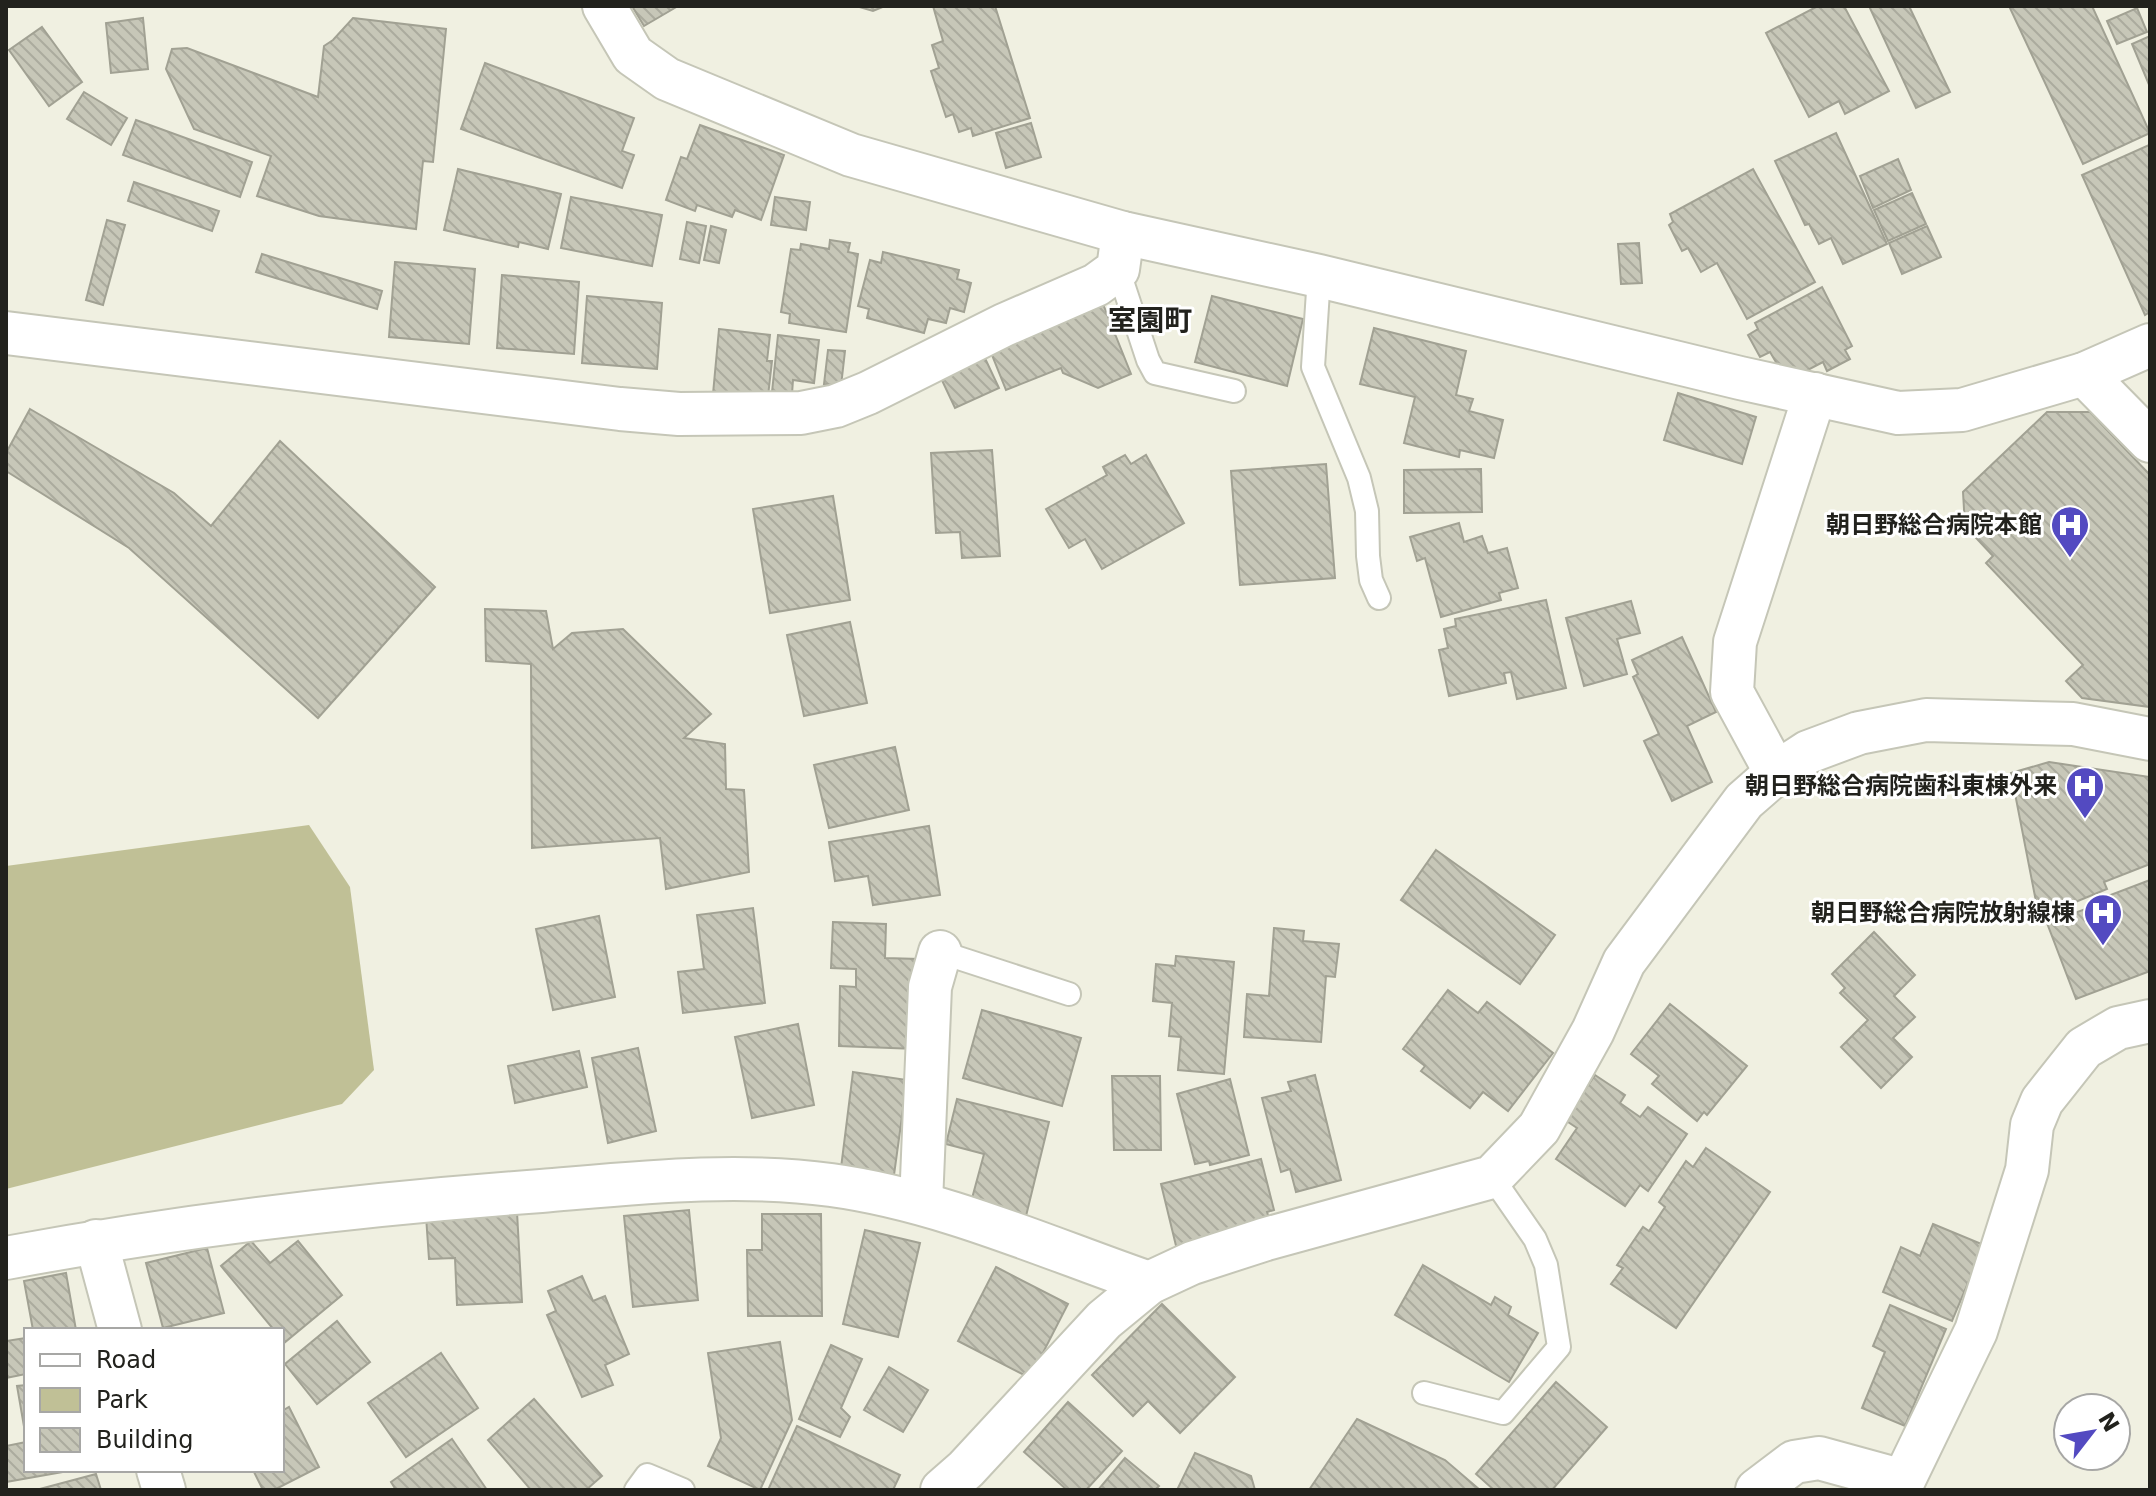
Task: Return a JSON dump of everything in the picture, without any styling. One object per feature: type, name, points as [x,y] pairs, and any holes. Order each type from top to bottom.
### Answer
[{"type":"street","points":[[604,6],[633,55],[667,79],[851,155],[1120,251],[1319,276],[1898,413],[1962,410],[2084,374],[2150,345]]},
{"type":"street","points":[[6,333],[620,409],[679,414],[801,413],[836,406],[868,393],[1004,325],[1096,285],[1120,251]]},
{"type":"street","points":[[2084,374],[2150,441]]},
{"type":"street","points":[[1776,773],[1732,692],[1735,642],[1815,394]]},
{"type":"street","points":[[942,1490],[966,1469],[1104,1320],[1149,1283],[1192,1263],[1266,1239],[1492,1177],[1539,1128],[1593,1031],[1624,962],[1744,801],[1776,773],[1808,752],[1859,733],[1926,720],[2073,724],[2150,739]]},
{"type":"street","points":[[921,1203],[930,987],[940,952]]},
{"type":"street","points":[[1757,1490],[1794,1462],[1819,1458],[1901,1486],[1976,1331],[2027,1170],[2032,1125],[2042,1101],[2084,1048],[2118,1028],[2150,1021]]},
{"type":"street","points":[[6,1258],[96,1241],[298,1214],[475,1196],[752,1178],[832,1185],[921,1203],[1149,1283]]},
{"type":"street","points":[[96,1241],[119,1328]]},
{"type":"lane","points":[[1120,251],[1148,360],[1155,373],[1234,391]]},
{"type":"lane","points":[[1319,276],[1313,367],[1359,478],[1367,511],[1371,580],[1379,598]]},
{"type":"lane","points":[[940,952],[1069,994]]},
{"type":"lane","points":[[1424,1393],[1503,1413],[1559,1347],[1546,1265],[1535,1239],[1492,1177]]},
{"type":"lane","points":[[636,1490],[647,1475],[683,1490]]},
{"type":"green space","points":[[309,825],[350,887],[374,1070],[342,1104],[6,1189],[6,866]]},
{"type":"building","points":[[632,6],[678,6],[644,26]]},
{"type":"building","points":[[856,6],[885,6],[873,11]]},
{"type":"building","points":[[933,6],[995,6],[1030,118],[973,136],[971,128],[959,132],[953,114],[946,117],[931,71],[939,68],[932,45],[943,41]]},
{"type":"building","points":[[1818,6],[1844,6],[1889,91],[1845,114],[1839,101],[1809,117],[1766,33]]},
{"type":"building","points":[[1869,6],[1909,6],[1950,92],[1916,108]]},
{"type":"building","points":[[2009,6],[2092,6],[2150,133],[2083,164]]},
{"type":"building","points":[[2137,8],[2147,32],[2117,44],[2107,21]]},
{"type":"building","points":[[143,18],[148,69],[111,73],[106,23]]},
{"type":"building","points":[[353,18],[446,29],[433,162],[423,161],[416,229],[319,216],[257,196],[271,156],[194,129],[166,69],[172,49],[187,48],[318,97],[324,46]]},
{"type":"building","points":[[42,27],[82,82],[49,106],[9,50]]},
{"type":"building","points":[[2150,36],[2150,87],[2132,44]]},
{"type":"building","points":[[485,63],[634,118],[622,151],[634,155],[622,188],[461,129]]},
{"type":"building","points":[[84,92],[127,118],[111,145],[67,119]]},
{"type":"building","points":[[136,120],[252,162],[240,197],[123,155]]},
{"type":"building","points":[[1031,123],[1041,157],[1006,168],[996,133]]},
{"type":"building","points":[[700,125],[784,155],[761,220],[735,210],[732,217],[697,205],[695,211],[666,200],[681,157],[687,159]]},
{"type":"building","points":[[1836,133],[1887,244],[1843,264],[1831,238],[1819,244],[1809,224],[1805,225],[1775,161]]},
{"type":"building","points":[[2149,145],[2150,312],[2145,315],[2082,175]]},
{"type":"building","points":[[1898,159],[1911,190],[1873,208],[1860,176]]},
{"type":"building","points":[[458,169],[561,194],[548,249],[519,242],[518,247],[444,230]]},
{"type":"building","points":[[1753,169],[1815,282],[1747,319],[1717,263],[1701,272],[1688,248],[1682,251],[1669,225],[1673,222],[1670,214]]},
{"type":"building","points":[[134,182],[219,211],[212,231],[128,201]]},
{"type":"building","points":[[1912,193],[1926,224],[1888,241],[1874,210]]},
{"type":"building","points":[[571,197],[662,215],[652,266],[561,248]]},
{"type":"building","points":[[775,197],[810,202],[806,230],[771,225]]},
{"type":"building","points":[[107,220],[125,225],[103,305],[86,300]]},
{"type":"building","points":[[687,222],[706,226],[699,263],[680,259]]},
{"type":"building","points":[[711,226],[726,230],[719,263],[704,260]]},
{"type":"building","points":[[1927,226],[1941,257],[1902,274],[1889,243]]},
{"type":"building","points":[[830,240],[850,243],[848,252],[858,254],[846,332],[789,323],[790,314],[781,312],[791,249],[800,250],[801,244],[829,249]]},
{"type":"building","points":[[1639,243],[1642,283],[1621,284],[1618,244]]},
{"type":"building","points":[[883,252],[959,270],[957,279],[971,283],[964,312],[950,308],[946,323],[928,319],[924,333],[867,318],[869,309],[858,306],[870,260],[881,263]]},
{"type":"building","points":[[262,254],[382,291],[377,309],[256,272]]},
{"type":"building","points":[[395,262],[475,269],[469,344],[389,337]]},
{"type":"building","points":[[502,275],[579,282],[574,354],[497,348]]},
{"type":"building","points":[[1822,287],[1852,346],[1845,350],[1850,359],[1827,371],[1823,362],[1804,372],[1777,364],[1770,352],[1760,357],[1748,335],[1758,329],[1755,323]]},
{"type":"building","points":[[587,296],[662,303],[657,369],[582,363]]},
{"type":"building","points":[[1212,296],[1303,319],[1287,386],[1195,362]]},
{"type":"building","points":[[1103,304],[1131,374],[1098,388],[1063,373],[1061,368],[1006,390],[990,350]]},
{"type":"building","points":[[1374,328],[1466,351],[1456,395],[1473,399],[1469,411],[1503,420],[1494,458],[1460,450],[1459,457],[1404,443],[1415,397],[1360,384]]},
{"type":"building","points":[[719,329],[770,335],[767,361],[772,361],[768,396],[713,394]]},
{"type":"building","points":[[778,335],[819,340],[814,383],[793,380],[792,394],[772,392]]},
{"type":"building","points":[[828,350],[845,351],[841,386],[824,384]]},
{"type":"building","points":[[983,354],[999,388],[955,408],[939,374]]},
{"type":"building","points":[[1678,393],[1756,417],[1742,464],[1664,440]]},
{"type":"building","points":[[30,409],[174,493],[211,526],[280,441],[435,587],[318,718],[129,548],[6,471],[6,453]]},
{"type":"building","name":"朝日野総合病院本館","points":[[2047,412],[2090,412],[2150,475],[2150,707],[2082,698],[2066,681],[2083,665],[1986,563],[1993,556],[1965,526],[1963,492]]},
{"type":"building","points":[[992,450],[1000,556],[962,558],[960,532],[936,533],[931,453]]},
{"type":"building","points":[[1125,455],[1131,464],[1146,455],[1184,523],[1102,569],[1085,539],[1069,548],[1046,509],[1107,475],[1103,467]]},
{"type":"building","points":[[1326,464],[1335,578],[1240,585],[1231,471]]},
{"type":"building","points":[[1481,469],[1482,512],[1404,513],[1404,470]]},
{"type":"building","points":[[833,496],[850,600],[770,613],[753,509]]},
{"type":"building","points":[[1459,523],[1464,542],[1482,536],[1488,553],[1507,548],[1518,588],[1499,593],[1501,600],[1441,617],[1425,558],[1417,561],[1410,537]]},
{"type":"building","points":[[1546,600],[1566,688],[1517,699],[1511,672],[1504,673],[1506,683],[1449,696],[1439,650],[1448,648],[1444,629],[1456,626],[1455,619]]},
{"type":"building","points":[[1631,601],[1640,633],[1617,639],[1627,674],[1584,686],[1566,618]]},
{"type":"building","points":[[485,609],[546,611],[553,649],[572,633],[623,629],[711,714],[684,738],[725,744],[726,789],[744,790],[749,872],[666,889],[660,838],[532,848],[531,664],[486,661]]},
{"type":"building","points":[[850,622],[867,703],[804,716],[787,635]]},
{"type":"building","points":[[1682,637],[1716,712],[1687,726],[1712,782],[1672,801],[1644,741],[1659,734],[1633,677],[1638,674],[1632,660]]},
{"type":"building","points":[[895,747],[909,810],[829,828],[814,765]]},
{"type":"building","name":"朝日野総合病院歯科東棟外来","points":[[2049,762],[2150,777],[2150,864],[2104,882],[2107,889],[2039,917],[2011,773]]},
{"type":"building","points":[[929,826],[940,895],[873,905],[868,876],[835,881],[829,842]]},
{"type":"building","points":[[1436,850],[1555,935],[1520,984],[1401,900]]},
{"type":"building","name":"朝日野総合病院放射線棟","points":[[2150,880],[2150,971],[2076,999],[2047,923],[2094,906],[2092,902]]},
{"type":"building","points":[[753,908],[765,1003],[683,1013],[678,972],[704,969],[697,915]]},
{"type":"building","points":[[599,916],[615,997],[553,1010],[536,929]]},
{"type":"building","points":[[833,922],[886,924],[885,958],[919,959],[916,1049],[839,1046],[840,986],[856,987],[856,969],[831,968]]},
{"type":"building","points":[[1274,928],[1304,931],[1303,941],[1339,944],[1335,977],[1326,976],[1321,1042],[1244,1037],[1247,994],[1269,996]]},
{"type":"building","points":[[1874,932],[1915,975],[1894,996],[1915,1017],[1893,1038],[1912,1057],[1881,1088],[1841,1047],[1868,1020],[1840,993],[1845,988],[1832,974]]},
{"type":"building","points":[[1176,956],[1234,962],[1224,1074],[1178,1070],[1181,1037],[1169,1036],[1172,1003],[1153,1001],[1156,964],[1175,966]]},
{"type":"building","points":[[1448,990],[1478,1013],[1487,1002],[1553,1053],[1508,1111],[1483,1092],[1470,1108],[1421,1071],[1425,1066],[1403,1049]]},
{"type":"building","points":[[1670,1004],[1747,1066],[1707,1115],[1704,1112],[1697,1121],[1652,1084],[1659,1076],[1631,1054]]},
{"type":"building","points":[[982,1010],[1081,1038],[1062,1106],[963,1078]]},
{"type":"building","points":[[798,1024],[814,1105],[752,1118],[735,1037]]},
{"type":"building","points":[[638,1048],[656,1131],[608,1143],[592,1058]]},
{"type":"building","points":[[579,1051],[587,1087],[515,1103],[508,1066]]},
{"type":"building","points":[[853,1072],[907,1080],[894,1175],[841,1168]]},
{"type":"building","points":[[1315,1075],[1341,1180],[1296,1192],[1290,1169],[1281,1172],[1262,1098],[1291,1091],[1288,1082]]},
{"type":"building","points":[[1595,1075],[1625,1095],[1620,1103],[1640,1117],[1648,1107],[1687,1134],[1648,1191],[1640,1185],[1625,1206],[1556,1159],[1577,1128],[1565,1120]]},
{"type":"building","points":[[1112,1076],[1160,1076],[1161,1150],[1114,1150]]},
{"type":"building","points":[[1230,1079],[1249,1155],[1210,1165],[1209,1161],[1195,1164],[1177,1094]]},
{"type":"building","points":[[957,1099],[1049,1122],[1026,1216],[971,1202],[984,1154],[946,1144]]},
{"type":"building","points":[[1706,1148],[1770,1192],[1676,1328],[1611,1284],[1623,1268],[1617,1265],[1643,1227],[1649,1231],[1665,1207],[1659,1202],[1686,1161],[1693,1167]]},
{"type":"building","points":[[1261,1159],[1274,1210],[1267,1212],[1270,1221],[1178,1254],[1161,1184]]},
{"type":"building","points":[[689,1210],[698,1300],[633,1307],[624,1216]]},
{"type":"building","points":[[517,1212],[522,1302],[457,1305],[455,1258],[429,1259],[426,1216]]},
{"type":"building","points":[[762,1214],[821,1214],[822,1316],[748,1316],[747,1250],[762,1250]]},
{"type":"building","points":[[1933,1224],[1984,1245],[1952,1321],[1883,1292],[1901,1247],[1920,1256]]},
{"type":"building","points":[[865,1230],[920,1243],[898,1337],[843,1324]]},
{"type":"building","points":[[251,1241],[270,1263],[298,1241],[342,1295],[284,1343],[284,1328],[272,1328],[221,1266]]},
{"type":"building","points":[[207,1248],[224,1313],[163,1328],[146,1263]]},
{"type":"building","points":[[1423,1265],[1491,1305],[1495,1297],[1511,1307],[1508,1315],[1538,1333],[1509,1382],[1395,1315]]},
{"type":"building","points":[[996,1267],[1068,1304],[1030,1378],[958,1341]]},
{"type":"building","points":[[66,1273],[76,1328],[33,1328],[24,1281]]},
{"type":"building","points":[[582,1276],[593,1301],[605,1296],[629,1354],[605,1365],[613,1385],[582,1397],[547,1315],[556,1311],[548,1291]]},
{"type":"building","points":[[1162,1304],[1235,1377],[1180,1433],[1148,1401],[1133,1416],[1092,1375]]},
{"type":"building","points":[[1890,1305],[1946,1329],[1905,1426],[1862,1408],[1885,1352],[1873,1346]]},
{"type":"building","points":[[337,1321],[370,1362],[317,1404],[285,1364]]},
{"type":"building","points":[[24,1338],[24,1374],[6,1378],[6,1341]]},
{"type":"building","points":[[780,1342],[792,1420],[760,1490],[708,1466],[721,1438],[708,1353]]},
{"type":"building","points":[[831,1345],[862,1359],[841,1408],[850,1417],[840,1437],[799,1419]]},
{"type":"building","points":[[441,1353],[478,1408],[406,1457],[368,1403]]},
{"type":"building","points":[[889,1367],[928,1390],[903,1432],[864,1410]]},
{"type":"building","points":[[1556,1382],[1607,1427],[1552,1490],[1494,1490],[1476,1474]]},
{"type":"building","points":[[24,1385],[24,1426],[17,1386]]},
{"type":"building","points":[[534,1399],[602,1476],[586,1490],[531,1490],[488,1440]]},
{"type":"building","points":[[1068,1402],[1122,1451],[1086,1490],[1067,1490],[1024,1452]]},
{"type":"building","points":[[289,1407],[319,1467],[274,1490],[263,1490],[254,1472],[284,1472],[284,1410]]},
{"type":"building","points":[[1357,1419],[1445,1460],[1480,1490],[1309,1490]]},
{"type":"building","points":[[797,1426],[900,1475],[893,1490],[768,1490]]},
{"type":"building","points":[[452,1439],[487,1490],[396,1490],[391,1482]]},
{"type":"building","points":[[24,1442],[24,1472],[63,1472],[6,1482],[6,1446]]},
{"type":"building","points":[[1195,1453],[1251,1476],[1255,1490],[1177,1490]]},
{"type":"building","points":[[1125,1458],[1159,1486],[1155,1490],[1098,1490]]},
{"type":"building","points":[[96,1474],[101,1490],[36,1490]]},
{"type":"place","name":"朝日野総合病院本館","points":[[2070,559]]},
{"type":"place","name":"朝日野総合病院歯科東棟外来","points":[[2085,820]]},
{"type":"place","name":"朝日野総合病院放射線棟","points":[[2103,947]]},
{"type":"district","name":"室園町","points":[[1150,320]]}]
